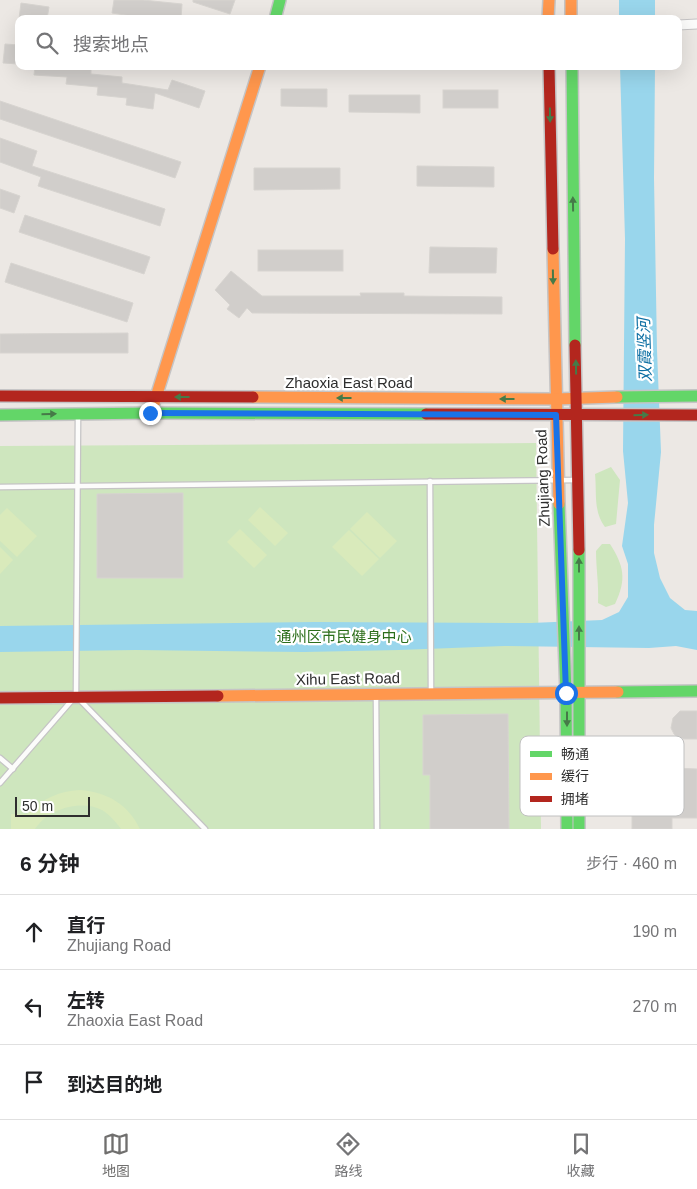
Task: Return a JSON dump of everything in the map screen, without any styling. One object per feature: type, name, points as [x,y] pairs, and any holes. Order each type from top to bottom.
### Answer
[{"type":"street","points":[[276,15],[280,0]]},
{"type":"street","points":[[548,15],[549,0]]},
{"type":"street","points":[[571,0],[571,15]]},
{"type":"street","points":[[682,25],[697,24]]},
{"type":"street","points":[[150,413],[259,70]]},
{"type":"street","name":"Zhujiang Road","points":[[549,70],[556,415],[564,614],[566,736]]},
{"type":"street","points":[[572,70],[576,397],[579,480],[579,736]]},
{"type":"street","name":"Zhaoxia East Road","points":[[0,396],[556,399],[576,397],[697,396]]},
{"type":"street","name":"Zhaoxia East Road","points":[[0,415],[150,413],[697,415]]},
{"type":"street","name":"Xihu East Road","points":[[0,698],[697,691]]},
{"type":"street","name":"Zhujiang Road","points":[[567,816],[567,829]]},
{"type":"street","points":[[579,816],[579,829]]},
{"type":"lane","points":[[0,783],[76,696],[78,414]]},
{"type":"lane","points":[[0,487],[579,480]]},
{"type":"lane","points":[[430,482],[431,693]]},
{"type":"lane","points":[[376,694],[377,829]]},
{"type":"lane","points":[[76,696],[205,829]]},
{"type":"lane","points":[[0,758],[13,769]]},
{"type":"green space","name":"通州区市民健身中心","points":[[536,443],[540,736],[520,736],[520,816],[541,816],[541,829],[0,829],[0,446]]},
{"type":"green space","points":[[611,467],[620,480],[616,524],[605,527],[597,508],[595,474]]},
{"type":"green space","points":[[260,507],[288,533],[275,546],[248,520]]},
{"type":"green space","points":[[7,508],[37,536],[17,557],[0,541],[0,515]]},
{"type":"green space","points":[[367,512],[397,541],[380,558],[350,529]]},
{"type":"green space","points":[[240,529],[267,555],[254,568],[227,542]]},
{"type":"green space","points":[[349,530],[379,559],[362,576],[332,547]]},
{"type":"green space","points":[[602,544],[610,544],[621,566],[622,573],[621,587],[615,604],[606,607],[598,603],[596,551]]},
{"type":"green space","points":[[0,547],[13,560],[0,574]]},
{"type":"green space","points":[[80,790],[99,793],[116,801],[135,820],[140,829],[121,829],[102,810],[93,807],[75,806],[56,811],[35,829],[11,829],[11,814],[27,814],[51,797],[65,792]]},
{"type":"water","points":[[619,0],[655,0],[655,15],[619,15]]},
{"type":"water","name":"双霞竖河","points":[[620,70],[655,70],[654,178],[661,452],[654,525],[654,553],[660,578],[670,598],[685,610],[697,611],[697,650],[676,646],[649,648],[504,646],[304,652],[136,650],[0,652],[0,626],[315,622],[531,623],[602,620],[619,612],[628,597],[628,564],[622,546],[628,503],[623,451],[625,239]]},
{"type":"building","points":[[114,0],[143,0],[182,4],[181,15],[125,15],[112,13]]},
{"type":"building","points":[[193,0],[235,0],[230,14],[193,2]]},
{"type":"building","points":[[21,3],[49,7],[48,15],[20,15]]},
{"type":"building","points":[[5,44],[15,45],[15,64],[3,63]]},
{"type":"building","points":[[35,70],[91,70],[91,74],[122,77],[122,83],[168,90],[172,80],[205,91],[199,108],[155,93],[153,109],[126,105],[127,98],[97,95],[98,87],[66,84],[67,77],[34,75]]},
{"type":"building","points":[[281,89],[327,89],[327,107],[281,106]]},
{"type":"building","points":[[443,90],[498,90],[498,108],[443,108]]},
{"type":"building","points":[[349,95],[420,95],[420,113],[349,112]]},
{"type":"building","points":[[0,101],[181,162],[175,178],[0,119]]},
{"type":"building","points":[[0,138],[37,151],[32,166],[165,209],[160,226],[38,186],[41,177],[0,162]]},
{"type":"building","points":[[417,166],[494,167],[494,187],[417,186]]},
{"type":"building","points":[[254,168],[340,168],[340,189],[254,190]]},
{"type":"building","points":[[0,189],[20,196],[14,213],[0,208]]},
{"type":"building","points":[[25,215],[150,257],[144,274],[19,232]]},
{"type":"building","points":[[430,247],[497,248],[496,273],[429,273]]},
{"type":"building","points":[[258,250],[343,250],[343,271],[258,271]]},
{"type":"building","points":[[11,263],[133,303],[127,322],[5,282]]},
{"type":"building","points":[[231,271],[262,296],[361,296],[360,293],[404,293],[404,296],[502,297],[502,314],[252,313],[247,308],[239,318],[227,309],[230,305],[215,290]]},
{"type":"building","points":[[128,333],[128,353],[0,353],[0,334]]},
{"type":"building","points":[[183,493],[183,578],[97,578],[97,494]]},
{"type":"building","points":[[680,711],[697,711],[697,739],[684,739],[684,736],[674,734],[671,728],[673,718]]},
{"type":"building","points":[[508,714],[509,829],[430,829],[430,775],[423,775],[423,715]]},
{"type":"building","points":[[684,768],[697,769],[697,818],[672,818],[672,829],[632,829],[632,816],[684,816]]},
{"type":"traffic: fast","points":[[276,15],[280,0]]},
{"type":"traffic: fast","points":[[572,70],[575,345]]},
{"type":"traffic: fast","points":[[617,397],[697,396]]},
{"type":"traffic: fast","points":[[0,415],[151,413],[426,414]]},
{"type":"traffic: fast","points":[[559,504],[566,736]]},
{"type":"traffic: fast","points":[[579,550],[579,736]]},
{"type":"traffic: fast","points":[[618,692],[697,691]]},
{"type":"traffic: fast","points":[[567,816],[567,829]]},
{"type":"traffic: fast","points":[[579,816],[579,829]]},
{"type":"traffic: slow","points":[[548,15],[549,0]]},
{"type":"traffic: slow","points":[[571,0],[571,15]]},
{"type":"traffic: slow","points":[[151,413],[259,70]]},
{"type":"traffic: slow","points":[[553,249],[559,504]]},
{"type":"traffic: slow","points":[[253,397],[556,399],[617,397]]},
{"type":"traffic: slow","points":[[218,696],[618,692]]},
{"type":"traffic: jam","points":[[549,70],[553,249]]},
{"type":"traffic: jam","points":[[575,345],[579,550]]},
{"type":"traffic: jam","points":[[0,396],[253,397]]},
{"type":"traffic: jam","points":[[426,414],[697,415]]},
{"type":"traffic: jam","points":[[0,698],[218,696]]},
{"type":"route","points":[[150,413],[556,415],[566,693]]}]
